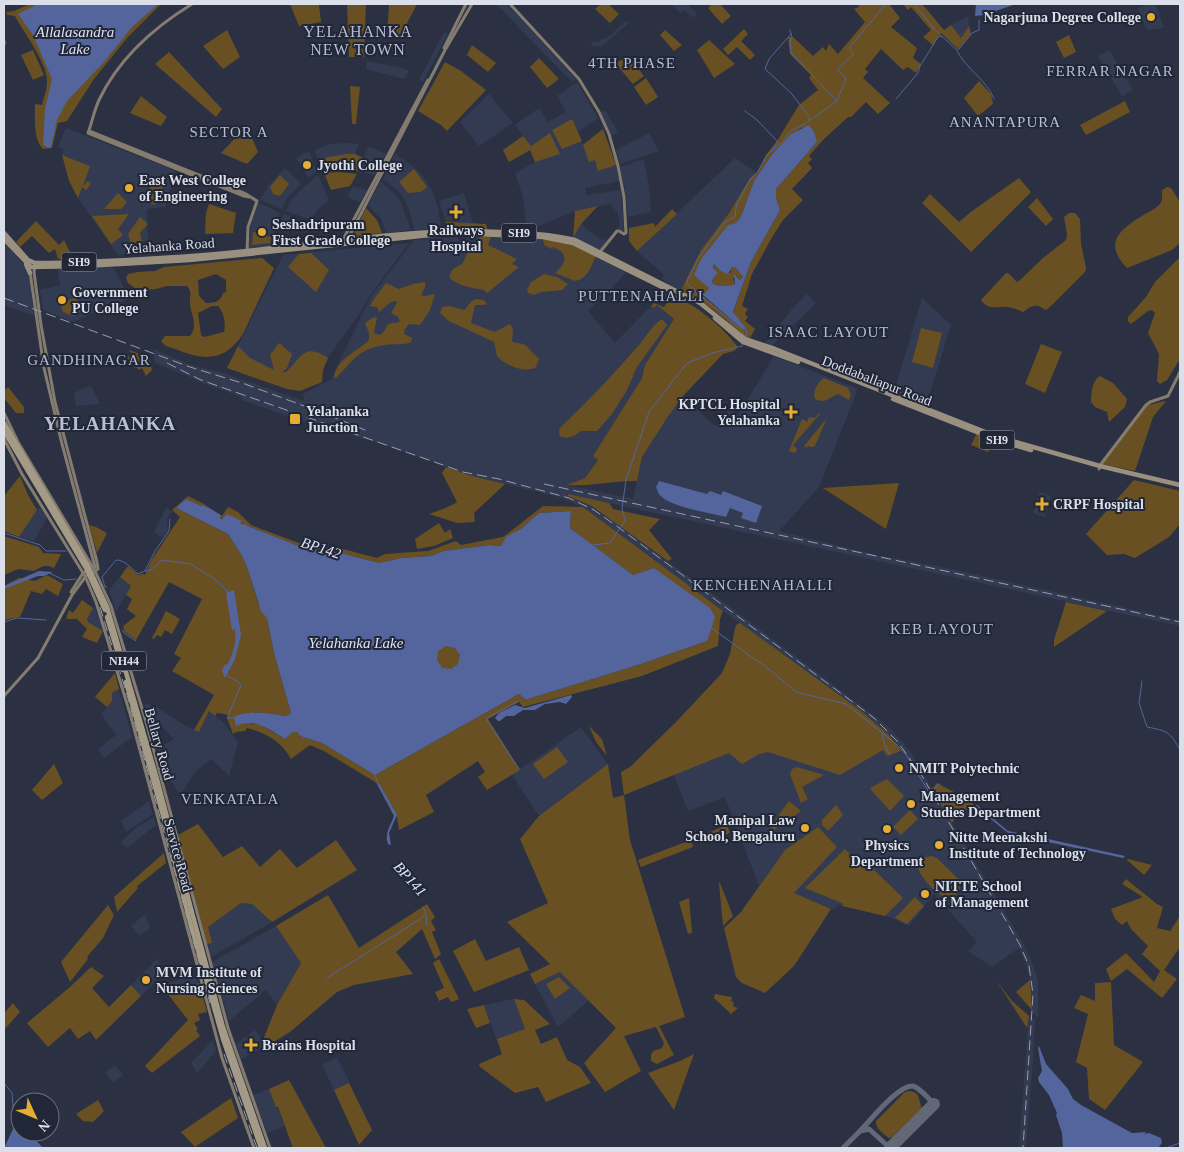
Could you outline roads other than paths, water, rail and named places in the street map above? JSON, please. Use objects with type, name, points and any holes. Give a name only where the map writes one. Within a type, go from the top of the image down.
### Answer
[{"type":"highway","name":"Bellary Road","points":[[4,423],[88,566],[107,607],[157,779],[192,921]]},
{"type":"highway","name":"Bellary Road","points":[[4,431],[86,568],[104,608],[223,1027],[263,1148]]},
{"type":"main road","points":[[192,4],[153,31],[135,48],[99,100],[88,132],[257,201],[248,227],[247,253]]},
{"type":"main road","points":[[452,34],[457,32],[469,4]]},
{"type":"main road","points":[[346,241],[469,4]]},
{"type":"main road","points":[[510,4],[579,79],[599,112],[609,134],[624,197],[626,233],[617,231],[600,252]]},
{"type":"main road","points":[[4,233],[33,267],[44,368],[62,444],[99,579],[117,624],[147,725],[228,1028],[270,1148]]},
{"type":"main road","name":"Doddaballapur Road","points":[[346,241],[443,234],[542,236],[575,240],[690,297],[740,336],[758,345],[998,437],[1100,467],[1180,487]]},
{"type":"main road","name":"Doddaballapur Road","points":[[542,236],[573,243],[689,300],[715,315]]},
{"type":"main road","points":[[4,239],[26,263],[33,267]]},
{"type":"main road","name":"Yelahanka Road","points":[[33,267],[247,253],[346,241]]},
{"type":"main road","points":[[1100,467],[1146,405],[1168,396],[1180,372]]},
{"type":"main road","points":[[4,413],[18,442],[96,569]]},
{"type":"main road","name":"Service Road","points":[[4,439],[26,480],[84,575],[105,627],[131,717],[186,930],[196,958],[222,1058],[254,1148]]},
{"type":"main road","points":[[4,695],[38,658],[76,586],[84,575],[96,569]]},
{"type":"main road","points":[[105,627],[110,622],[117,624]]},
{"type":"water","name":"Allalasandra Lake","points":[[38,4],[158,4],[131,28],[104,62],[67,101],[57,120],[51,147],[49,148],[43,145],[45,109],[52,79],[33,35],[18,14]]},
{"type":"water","points":[[976,4],[1016,4],[984,15],[975,16]]},
{"type":"water","points":[[809,125],[814,132],[817,142],[776,189],[776,198],[780,210],[751,262],[733,312],[746,328],[743,330],[703,295],[709,288],[694,275],[701,259],[728,225],[736,223],[741,216],[754,181],[770,157],[791,134]],"holes":[[[714,264],[720,271],[728,274],[732,267],[735,267],[743,277],[740,280],[734,274],[735,284],[733,285],[720,286],[713,284],[712,281],[717,273],[713,267]]]},
{"type":"water","points":[[659,481],[707,494],[710,491],[721,495],[723,491],[762,506],[756,523],[741,518],[743,513],[730,508],[726,517],[680,506],[664,499],[659,494],[656,487]]},
{"type":"water","name":"Yelahanka Lake","points":[[186,499],[205,506],[221,515],[220,518],[222,519],[227,514],[242,521],[240,523],[243,525],[245,524],[304,548],[341,553],[379,563],[401,558],[431,556],[444,551],[489,545],[501,546],[506,537],[522,528],[539,513],[571,511],[570,528],[633,575],[654,568],[710,608],[715,617],[707,641],[641,664],[528,699],[519,694],[375,775],[322,743],[300,736],[297,732],[293,732],[285,739],[255,724],[249,723],[236,726],[234,717],[247,713],[286,716],[291,713],[274,653],[267,618],[261,611],[241,554],[228,534],[176,508]],"holes":[[[446,646],[455,648],[460,655],[458,664],[451,669],[442,668],[437,660],[438,651]]]},
{"type":"water","points":[[39,571],[53,572],[4,589],[4,586]]},
{"type":"water","points":[[234,590],[241,635],[235,659],[225,678],[222,671],[231,657],[235,638],[235,629],[232,630],[226,593]]},
{"type":"water","points":[[571,695],[572,697],[566,704],[560,702],[545,704],[535,710],[523,710],[514,716],[506,716],[500,721],[495,718],[499,713],[515,705],[525,708]]},
{"type":"water","points":[[379,783],[397,815],[389,833],[391,845],[388,844],[387,836],[394,816],[377,784]]},
{"type":"water","points":[[977,805],[1008,831],[1046,839],[1045,842],[1008,833],[975,806]]},
{"type":"water","points":[[1048,839],[1125,856],[1123,858],[1048,842]]},
{"type":"water","points":[[1039,1046],[1046,1064],[1068,1089],[1073,1099],[1132,1133],[1146,1132],[1144,1134],[1149,1133],[1161,1138],[1162,1143],[1158,1148],[1063,1148],[1062,1133],[1057,1113],[1049,1095],[1038,1078],[1042,1071]]},
{"type":"water","points":[[10,1135],[10,1142],[37,1142],[43,1148],[4,1148]]},
{"type":"waterway","points":[[808,122],[837,101],[846,78],[837,70],[854,54],[849,48],[886,4]]},
{"type":"waterway","points":[[914,4],[936,31],[957,50],[972,33],[979,30],[979,20]]},
{"type":"waterway","points":[[790,30],[792,37],[790,42],[791,53],[837,101]]},
{"type":"waterway","points":[[791,34],[769,59],[765,69],[792,94],[810,118],[808,120]]},
{"type":"waterway","points":[[896,99],[918,73],[920,66],[938,37],[942,36]]},
{"type":"waterway","points":[[4,38],[6,43],[4,47]]},
{"type":"waterway","points":[[957,51],[966,64],[987,86],[994,99]]},
{"type":"waterway","points":[[745,111],[757,120],[778,142],[771,151]]},
{"type":"waterway","points":[[746,336],[688,285],[687,281],[699,257],[725,222],[735,217],[739,200],[767,155],[791,131],[806,123]]},
{"type":"waterway","points":[[745,329],[747,332],[746,338]]},
{"type":"waterway","points":[[593,545],[610,543],[625,520],[622,508],[626,480],[649,412],[687,363],[712,353],[742,346],[743,344]]},
{"type":"waterway","name":"BP142","points":[[107,587],[105,587],[102,577],[116,560],[125,563],[138,574],[145,571],[155,551],[169,531],[170,519]]},
{"type":"waterway","points":[[4,533],[40,545],[46,551],[66,551]]},
{"type":"waterway","points":[[145,571],[151,570],[162,560],[191,564],[217,581],[228,592]]},
{"type":"waterway","name":"BP142","points":[[49,573],[64,580],[76,579]]},
{"type":"waterway","points":[[4,622],[17,618],[46,620]]},
{"type":"waterway","points":[[710,627],[774,673],[796,692],[846,704],[896,744],[907,756],[930,794],[939,784]]},
{"type":"waterway","points":[[123,630],[124,633],[136,641]]},
{"type":"waterway","points":[[226,675],[241,685],[227,718],[234,718]]},
{"type":"waterway","points":[[1142,681],[1139,703],[1147,727],[1168,733],[1180,750]]},
{"type":"waterway","points":[[518,701],[487,718],[487,720],[519,769]]},
{"type":"waterway","points":[[882,733],[884,743],[890,755]]},
{"type":"waterway","name":"BP141","points":[[375,775],[378,784]]},
{"type":"waterway","name":"BP141","points":[[327,978],[422,918],[426,913],[423,907]]},
{"type":"waterway","name":"BP141","points":[[426,915],[427,926]]},
{"type":"waterway","points":[[4,1083],[11,1092]]},
{"type":"waterway","points":[[1166,1148],[1180,1143]]},
{"type":"railway","points":[[4,298],[190,367],[245,384],[370,432]]},
{"type":"railway","points":[[167,363],[201,380],[463,472],[499,479],[569,498],[594,510],[874,718],[897,741],[922,776],[1020,945],[1029,966],[1033,994],[1023,1148]]},
{"type":"railway","points":[[544,484],[1180,622]]},
{"type":"railway","points":[[100,607],[128,698],[210,1003]]},
{"type":"railway","points":[[224,1054],[257,1148]]},
{"type":"place","name":"Nagarjuna Degree College","points":[[1151,17]]},
{"type":"place","name":"Jyothi College","points":[[307,165]]},
{"type":"place","name":"East West College of Engineering","points":[[129,188]]},
{"type":"place","name":"Railways Hospital","points":[[456,212]]},
{"type":"place","name":"Seshadripuram First Grade College","points":[[262,232]]},
{"type":"place","name":"Government PU College","points":[[62,300]]},
{"type":"place","name":"KPTCL Hospital Yelahanka","points":[[791,412]]},
{"type":"place","name":"Yelahanka Junction","points":[[295,419]]},
{"type":"place","name":"CRPF Hospital","points":[[1042,504]]},
{"type":"place","name":"NMIT Polytechnic","points":[[899,768]]},
{"type":"place","name":"Management Studies Department","points":[[911,804]]},
{"type":"place","name":"Manipal Law School, Bengaluru","points":[[805,828]]},
{"type":"place","name":"Physics Department","points":[[887,829]]},
{"type":"place","name":"Nitte Meenakshi Institute of Technology","points":[[939,845]]},
{"type":"place","name":"NITTE School of Management","points":[[925,894]]},
{"type":"place","name":"MVM Institute of Nursing Sciences","points":[[146,980]]},
{"type":"place","name":"Brains Hospital","points":[[251,1045]]},
{"type":"district","name":"YELAHANKA NEW TOWN","points":[[358,40]]},
{"type":"district","name":"4TH PHASE","points":[[632,63]]},
{"type":"district","name":"FERRAR NAGAR","points":[[1110,71]]},
{"type":"district","name":"ANANTAPURA","points":[[1005,122]]},
{"type":"district","name":"SECTOR A","points":[[229,132]]},
{"type":"district","name":"PUTTENAHALLI","points":[[641,296]]},
{"type":"district","name":"ISAAC LAYOUT","points":[[829,332]]},
{"type":"district","name":"GANDHINAGAR","points":[[89,360]]},
{"type":"district","name":"YELAHANKA","points":[[110,423]]},
{"type":"district","name":"KENCHENAHALLI","points":[[763,585]]},
{"type":"district","name":"KEB LAYOUT","points":[[942,629]]},
{"type":"district","name":"VENKATALA","points":[[230,799]]}]
